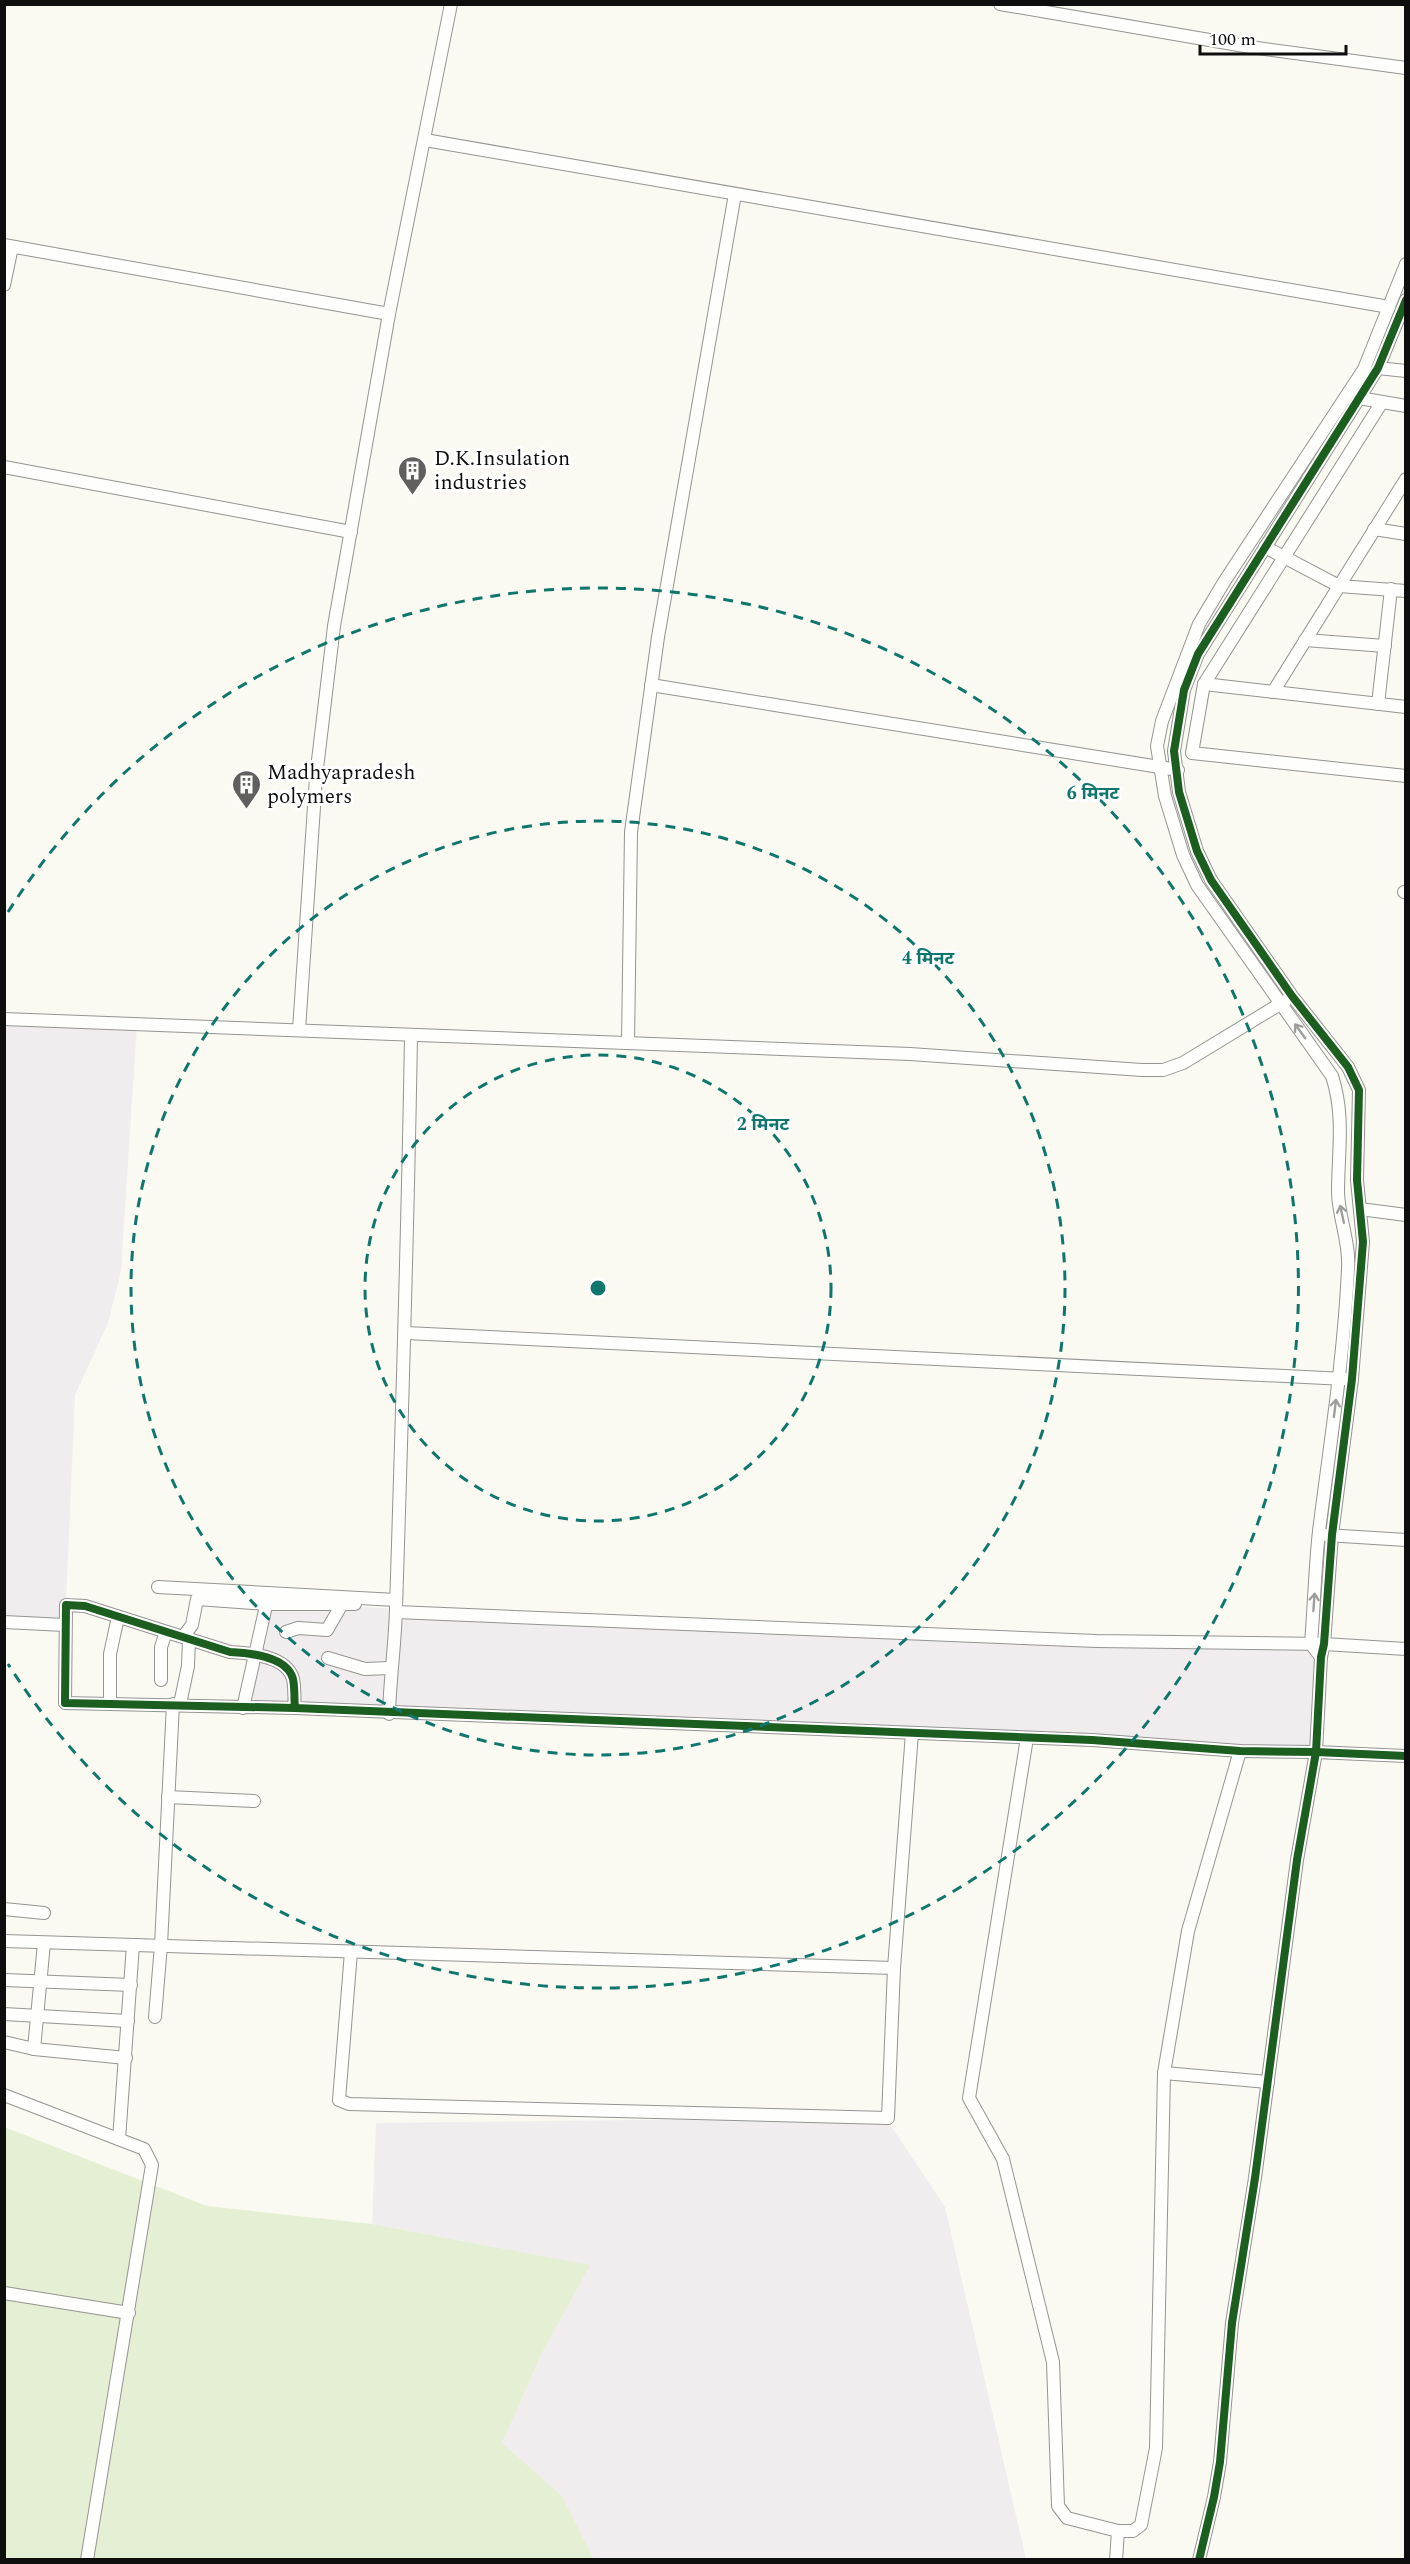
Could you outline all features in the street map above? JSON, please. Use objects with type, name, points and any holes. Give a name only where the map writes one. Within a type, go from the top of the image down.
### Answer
[{"type":"street","points":[[299,1030],[316,777],[330,649],[389,314],[451,4]]},
{"type":"street","points":[[1000,4],[1250,47],[1406,68]]},
{"type":"street","points":[[425,140],[1389,307]]},
{"type":"street","points":[[628,1043],[631,832],[651,686],[735,194]]},
{"type":"street","points":[[4,285],[8,246],[389,314]]},
{"type":"street","points":[[1199,2559],[1220,2462],[1232,2323],[1268,2082],[1297,1860],[1316,1752],[1321,1657],[1318,1644],[1325,1534],[1349,1248],[1338,1194],[1339,1098],[1332,1076],[1197,885],[1183,855],[1165,796],[1157,746],[1162,721],[1199,624],[1230,572],[1364,369],[1406,264]]},
{"type":"street","points":[[1325,1534],[1352,1379],[1363,1242],[1357,1180],[1359,1090],[1348,1068],[1292,996],[1211,880],[1197,851],[1182,802],[1174,751],[1184,690],[1198,654],[1378,368],[1406,300]]},
{"type":"street","points":[[1378,368],[1406,371]]},
{"type":"street","points":[[1359,398],[1406,406]]},
{"type":"street","points":[[1382,402],[1204,684],[1192,753],[1406,776]]},
{"type":"street","points":[[4,467],[351,532]]},
{"type":"street","points":[[1272,692],[1406,479]]},
{"type":"street","points":[[1374,529],[1406,534]]},
{"type":"street","points":[[1265,547],[1339,586],[1406,591]]},
{"type":"street","points":[[1378,704],[1391,589]]},
{"type":"street","points":[[1305,640],[1385,646]]},
{"type":"street","points":[[1204,684],[1406,707]]},
{"type":"street","points":[[651,686],[1178,770]]},
{"type":"street","points":[[4,1019],[910,1054],[1142,1071],[1163,1070],[1183,1063],[1292,996]]},
{"type":"street","points":[[389,1713],[390,1668],[396,1606],[397,1506],[406,1333],[411,1035]]},
{"type":"street","points":[[1360,1209],[1406,1215]]},
{"type":"street","points":[[406,1333],[1352,1379]]},
{"type":"street","points":[[1325,1534],[1406,1540]]},
{"type":"street","points":[[158,1587],[268,1598],[396,1606],[1097,1641],[1318,1644],[1406,1649]]},
{"type":"street","points":[[155,2017],[168,1797],[176,1704],[188,1666],[186,1638],[192,1625],[197,1599],[268,1598]]},
{"type":"street","points":[[243,1708],[268,1598]]},
{"type":"street","points":[[286,1632],[298,1628],[327,1630],[348,1602]]},
{"type":"street","points":[[295,1708],[293,1678],[286,1666],[254,1654],[230,1652],[86,1606],[66,1605],[65,1702],[295,1708],[1092,1740],[1240,1751],[1406,1756]]},
{"type":"street","points":[[110,1703],[110,1654],[118,1617]]},
{"type":"street","points":[[4,1622],[65,1625]]},
{"type":"street","points":[[161,1680],[161,1647],[166,1632]]},
{"type":"street","points":[[328,1658],[365,1670],[390,1668]]},
{"type":"street","points":[[351,1952],[339,2100],[349,2104],[888,2118],[894,1968],[912,1733]]},
{"type":"street","points":[[1027,1738],[969,2098],[1004,2159],[1053,2362],[1058,2506],[1067,2518],[1118,2531],[1133,2531],[1141,2525],[1156,2448],[1164,2073],[1188,1931],[1240,1751]]},
{"type":"street","points":[[168,1797],[254,1801]]},
{"type":"street","points":[[4,1910],[44,1913]]},
{"type":"street","points":[[4,1941],[894,1968]]},
{"type":"street","points":[[34,2049],[44,1943]]},
{"type":"street","points":[[118,2139],[133,1945]]},
{"type":"street","points":[[4,1980],[131,1985]]},
{"type":"street","points":[[4,2014],[128,2021]]},
{"type":"street","points":[[4,2042],[34,2049],[126,2058]]},
{"type":"street","points":[[1164,2073],[1268,2082]]},
{"type":"street","points":[[4,2095],[144,2149],[152,2165],[87,2559]]},
{"type":"street","points":[[4,2293],[129,2313]]},
{"type":"street","points":[[1116,2559],[1118,2531]]},
{"type":"shaded area","points":[[5,1019],[137,1024],[121,1270],[108,1323],[75,1395],[65,1625],[5,1622]]},
{"type":"shaded area","points":[[266,1603],[1322,1648],[1316,1752],[243,1706]]},
{"type":"shaded area","points":[[885,2117],[945,2207],[1026,2559],[594,2559],[562,2496],[501,2444],[541,2355],[589,2265],[372,2224],[376,2123]]},
{"type":"green space","points":[[4,2127],[207,2206],[372,2224],[590,2265],[541,2355],[502,2443],[562,2496],[594,2559],[5,2559]]},
{"type":"cycle path","points":[[1199,2560],[1220,2462],[1232,2323],[1255,2178],[1297,1860],[1316,1752],[1321,1657],[1324,1644],[1332,1535],[1352,1379],[1363,1242],[1357,1180],[1359,1090],[1348,1067],[1292,996],[1211,880],[1197,851],[1179,792],[1174,751],[1184,690],[1198,654],[1378,368],[1406,300]]},
{"type":"cycle path","points":[[295,1708],[293,1679],[289,1671],[276,1661],[247,1653],[230,1652],[85,1606],[66,1605],[65,1703],[295,1708],[1092,1740],[1240,1751],[1406,1756]]},
{"type":"place","name":"D.K.Insulation industries","points":[[413,496]]},
{"type":"place","name":"Madhyapradesh polymers","points":[[246,810]]}]
